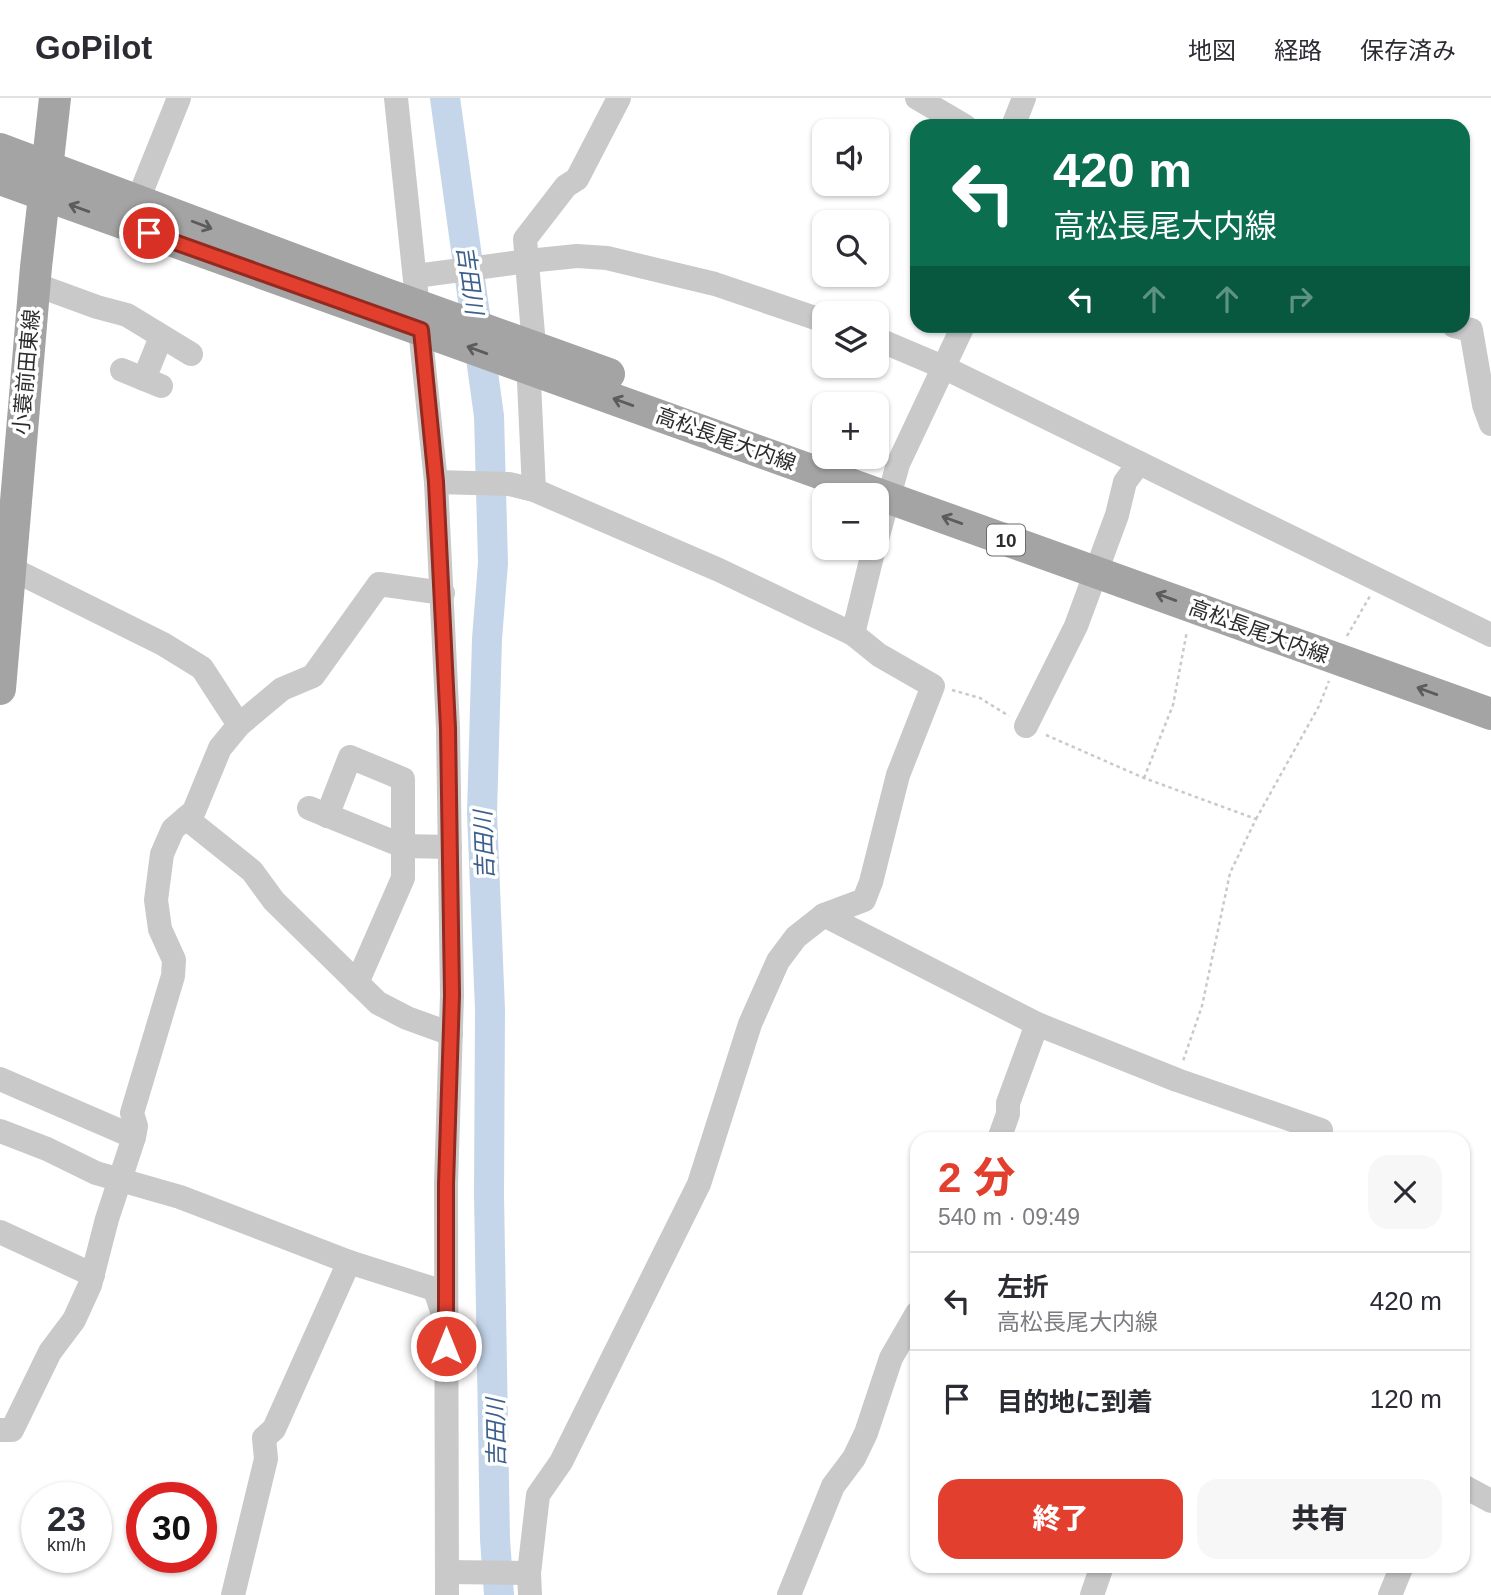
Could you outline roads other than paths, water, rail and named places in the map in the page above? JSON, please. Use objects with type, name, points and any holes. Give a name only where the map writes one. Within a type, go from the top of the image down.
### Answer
[{"type":"main road","name":"小蓑前田東線","points":[[0,689],[5,565],[55,98]]},
{"type":"main road","name":"高松長尾大内線","points":[[0,149],[45,181],[425,305]]},
{"type":"main road","name":"高松長尾大内線","points":[[0,179],[45,181],[138,200],[425,305],[526,356],[1099,562],[1491,713]]},
{"type":"main road","name":"高松長尾大内線","points":[[526,356],[812,448]]},
{"type":"main road","name":"高松長尾大内線","points":[[860,469],[891,487]]},
{"type":"main road","name":"高松長尾大内線","points":[[1099,562],[1491,691]]},
{"type":"street","points":[[138,200],[179,98]]},
{"type":"street","points":[[396,98],[425,305],[436,482],[443,593],[450,847],[451,1034],[446,1320],[447,1584],[530,1584],[538,1495],[561,1462],[699,1184],[750,1024],[778,961],[796,937],[824,915],[864,900],[898,775],[933,686],[879,655],[853,634],[709,565],[534,490],[509,484],[436,482]]},
{"type":"street","points":[[534,490],[526,356],[533,334],[519,262],[526,239],[566,186],[577,179],[620,98]]},
{"type":"street","points":[[917,98],[953,119]]},
{"type":"street","points":[[1016,119],[1024,98]]},
{"type":"street","points":[[425,305],[519,262],[577,256],[638,264],[715,284],[812,317]]},
{"type":"street","points":[[34,284],[127,315],[191,354]]},
{"type":"street","points":[[1470,330],[1484,405],[1491,424]]},
{"type":"street","points":[[889,494],[960,333]]},
{"type":"street","points":[[142,378],[161,337]]},
{"type":"street","points":[[889,344],[943,367],[1491,635]]},
{"type":"street","points":[[1026,726],[1076,626],[1117,514],[1125,482],[1139,463]]},
{"type":"street","points":[[853,634],[871,560]]},
{"type":"street","points":[[5,565],[163,644],[202,668],[239,725]]},
{"type":"street","points":[[0,1430],[12,1430],[50,1352],[74,1320],[93,1275],[134,1137],[136,1126],[132,1113],[173,968],[174,960],[160,929],[156,900],[162,854],[173,829],[194,811],[220,748],[239,725],[282,689],[313,676],[379,584],[443,593]]},
{"type":"street","points":[[357,983],[403,878],[403,846],[403,779],[350,757],[318,812],[403,846],[450,847]]},
{"type":"street","points":[[186,818],[252,870],[274,901],[378,1003],[407,1018],[451,1034]]},
{"type":"street","points":[[824,915],[1037,1024],[1177,1080],[1321,1130],[1320,1132]]},
{"type":"street","points":[[1002,1132],[1008,1114],[1008,1103],[1037,1024]]},
{"type":"street","points":[[0,1079],[134,1137]]},
{"type":"street","points":[[0,1131],[47,1149],[96,1173],[180,1197],[349,1262],[431,1288],[436,1293],[446,1320]]},
{"type":"street","points":[[0,1232],[93,1275]]},
{"type":"street","points":[[233,1595],[266,1459],[264,1438],[274,1429],[349,1262]]},
{"type":"street","points":[[789,1595],[833,1486],[854,1458],[866,1433],[891,1358],[910,1325]]},
{"type":"street","points":[[1470,1490],[1491,1500]]},
{"type":"street","points":[[1092,1595],[1100,1573]]},
{"type":"street","points":[[1390,1595],[1399,1573]]},
{"type":"waterway","name":"吉田川","points":[[445,98],[489,416],[493,563],[487,639],[482,813],[490,1010],[489,1195],[495,1539],[499,1595]]}]
